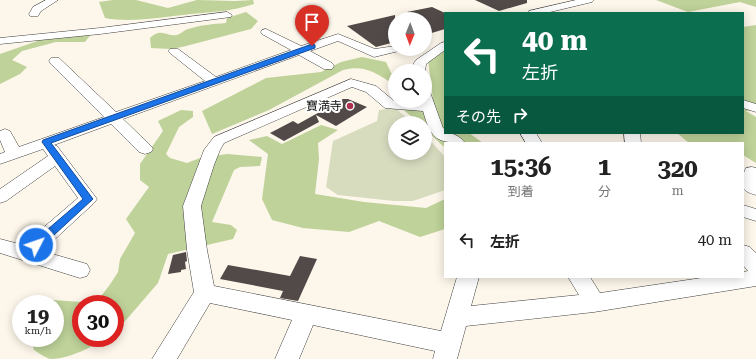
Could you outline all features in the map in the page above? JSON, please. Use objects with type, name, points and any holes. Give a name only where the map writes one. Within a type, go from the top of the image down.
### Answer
[{"type":"street","points":[[34,14],[37,9],[53,0]]},
{"type":"street","points":[[541,0],[552,10]]},
{"type":"street","points":[[539,12],[589,0]]},
{"type":"street","points":[[0,41],[100,31],[227,15]]},
{"type":"street","points":[[266,32],[328,66]]},
{"type":"street","points":[[6,134],[7,156],[338,37],[374,53],[388,50]]},
{"type":"street","points":[[0,48],[20,40]]},
{"type":"street","points":[[420,64],[435,48]]},
{"type":"street","points":[[174,51],[215,82]]},
{"type":"street","points":[[55,61],[112,119],[145,149]]},
{"type":"street","points":[[164,359],[205,293],[196,250],[192,206],[212,150],[219,140],[351,83],[371,89],[388,103]]},
{"type":"street","points":[[744,104],[756,108]]},
{"type":"street","points":[[429,108],[436,130],[455,142]]},
{"type":"street","points":[[26,254],[88,199],[46,142]]},
{"type":"street","points":[[0,197],[57,157]]},
{"type":"street","points":[[752,172],[751,187],[756,189]]},
{"type":"street","points":[[744,211],[756,215]]},
{"type":"street","points":[[0,246],[80,270]]},
{"type":"street","points":[[744,253],[756,266]]},
{"type":"street","points":[[205,293],[306,313],[447,351],[468,278]]},
{"type":"street","points":[[580,278],[594,303]]},
{"type":"street","points":[[457,317],[594,303],[756,278]]},
{"type":"street","points":[[287,359],[306,313]]},
{"type":"green space","points":[[113,0],[136,0],[168,8],[197,0],[253,0],[254,4],[223,11],[148,19],[126,20],[105,18],[99,2]]},
{"type":"green space","points":[[656,0],[756,0],[756,7],[740,2],[688,12]]},
{"type":"green space","points":[[246,12],[258,21],[251,29],[182,47],[170,49],[151,48],[150,38],[158,33],[177,35],[193,28],[226,23],[227,18]]},
{"type":"green space","points":[[756,25],[756,110],[746,111],[756,117],[756,163],[744,156],[744,142],[688,142],[678,134],[744,134],[744,27]]},
{"type":"green space","points":[[91,34],[85,42],[56,42],[22,51],[12,60],[27,67],[20,74],[0,84],[0,54],[49,37]]},
{"type":"green space","points":[[444,50],[444,134],[470,134],[482,142],[444,142],[444,147],[432,136],[432,116],[411,116],[401,108],[432,108],[432,64],[429,64],[428,60]]},
{"type":"green space","points":[[362,57],[386,62],[388,66],[388,81],[368,70],[356,68],[343,70],[269,110],[212,134],[202,111],[266,78],[321,72],[341,62]]},
{"type":"green space","points":[[395,108],[405,116],[388,116],[388,160],[432,160],[432,143],[444,156],[444,190],[413,201],[394,201],[338,195],[326,187],[333,141],[377,121],[379,110]]},
{"type":"green space","points":[[181,110],[193,111],[193,117],[179,127],[166,154],[170,158],[187,163],[200,158],[227,154],[262,157],[260,166],[240,167],[234,170],[212,222],[231,225],[237,230],[233,239],[168,254],[158,283],[124,322],[124,295],[102,295],[118,272],[120,259],[135,233],[126,219],[149,187],[140,180],[140,164],[163,131],[158,121]]},
{"type":"green space","points":[[321,125],[338,130],[318,143],[319,159],[315,194],[364,202],[426,208],[444,199],[444,229],[420,237],[379,221],[349,232],[303,228],[272,220],[262,199],[268,154],[249,140],[267,136],[282,144]]},
{"type":"green space","points":[[64,301],[72,301],[72,347],[90,347],[65,357],[51,359],[44,357],[34,350],[33,347],[64,347]]},
{"type":"building","points":[[475,0],[527,0],[527,3],[499,11]]},
{"type":"building","points":[[432,7],[444,13],[444,29],[432,33],[432,12],[407,12]]},
{"type":"building","points":[[388,17],[388,44],[376,47],[347,26]]},
{"type":"building","points":[[343,99],[348,99],[367,107],[336,126],[316,115],[319,122],[284,141],[270,133],[293,121],[298,124]]},
{"type":"building","points":[[186,252],[186,269],[181,270],[181,272],[168,274],[173,255]]},
{"type":"building","points":[[300,256],[317,259],[298,301],[280,298],[283,291],[220,279],[228,265],[290,276]]},
{"type":"place","name":"寶満寺","points":[[350,106]]},
{"type":"route","points":[[36,245],[88,199],[46,142],[312,46]]}]
